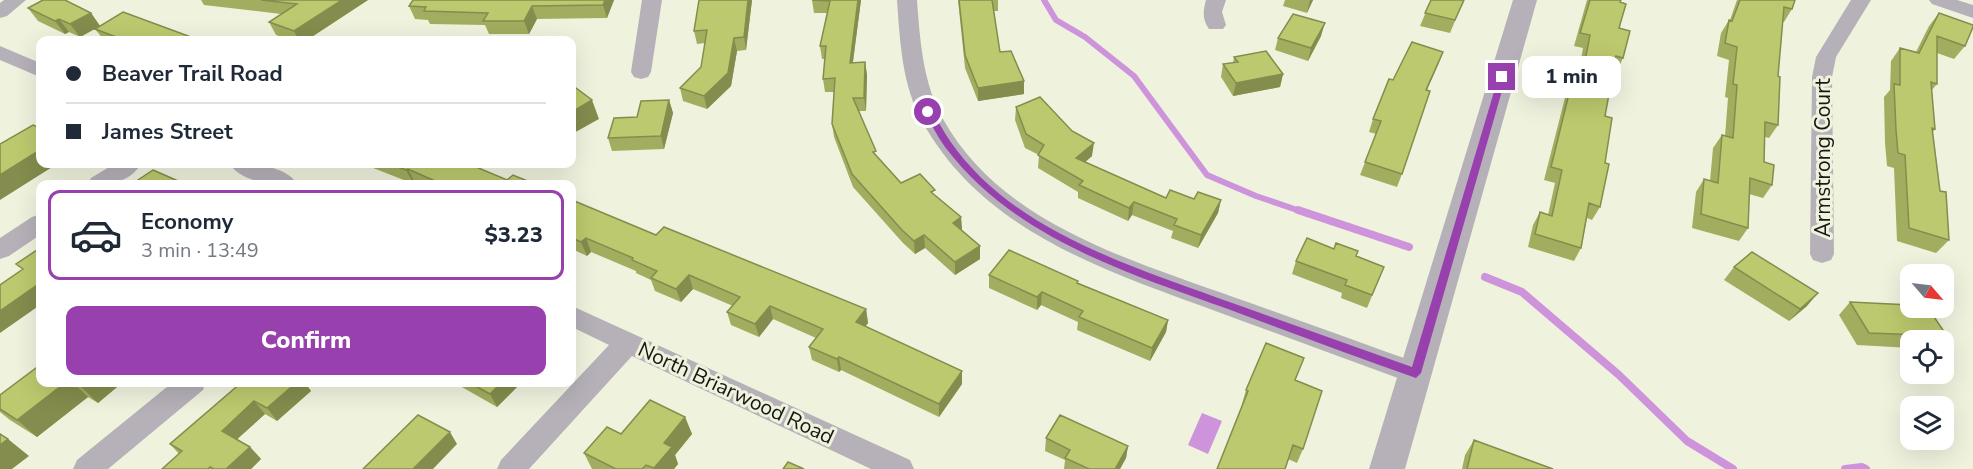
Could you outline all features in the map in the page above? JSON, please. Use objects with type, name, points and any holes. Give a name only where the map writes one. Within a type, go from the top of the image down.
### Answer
[{"type":"street","points":[[0,12],[16,0]]},
{"type":"street","points":[[641,72],[652,0]]},
{"type":"street","points":[[907,0],[912,65],[920,94],[930,116],[947,144],[972,174],[1004,202],[1049,232],[1115,264],[1416,373]]},
{"type":"street","points":[[1216,0],[1212,12],[1216,25]]},
{"type":"street","points":[[1387,469],[1525,0]]},
{"type":"street","name":"Armstrong Court","points":[[1822,254],[1822,77],[1826,57],[1861,0]]},
{"type":"street","points":[[1939,0],[1973,12]]},
{"type":"street","points":[[0,52],[36,69]]},
{"type":"street","points":[[105,180],[124,168]]},
{"type":"street","points":[[250,168],[277,180]]},
{"type":"street","points":[[0,250],[36,226]]},
{"type":"street","name":"North Briarwood Road","points":[[576,318],[900,469]]},
{"type":"street","points":[[511,469],[628,342]]},
{"type":"street","points":[[87,469],[187,387]]},
{"type":"shaded area","points":[[1202,413],[1222,421],[1208,454],[1188,445]]},
{"type":"building","points":[[43,0],[65,0],[91,13],[70,24],[59,19],[55,21],[28,8]]},
{"type":"building","points":[[261,0],[342,0],[294,31],[269,22],[297,4]]},
{"type":"building","points":[[413,0],[605,0],[603,5],[532,6],[524,21],[483,21],[488,13],[424,11],[426,7],[409,6]]},
{"type":"building","points":[[699,0],[748,0],[744,37],[734,38],[728,73],[704,96],[680,88],[701,67],[707,30],[694,31]]},
{"type":"building","points":[[812,0],[858,0],[850,63],[865,62],[864,98],[853,98],[876,151],[873,152],[901,183],[920,174],[935,190],[931,192],[961,217],[953,223],[980,246],[955,262],[924,235],[914,241],[852,174],[832,124],[835,78],[823,79],[826,46],[820,46],[830,1]]},
{"type":"building","points":[[959,0],[992,0],[1000,52],[1011,51],[1024,81],[978,88],[965,55]]},
{"type":"building","points":[[1431,0],[1464,0],[1455,20],[1425,13]]},
{"type":"building","points":[[1590,0],[1621,0],[1620,2],[1626,4],[1619,28],[1630,31],[1623,58],[1616,56],[1605,116],[1612,118],[1605,163],[1609,164],[1600,207],[1589,203],[1581,248],[1535,234],[1540,212],[1552,216],[1562,170],[1551,167],[1575,69],[1583,71],[1590,35],[1580,33]]},
{"type":"building","points":[[1740,0],[1795,0],[1792,9],[1784,7],[1778,76],[1780,77],[1778,125],[1765,122],[1764,162],[1774,165],[1772,185],[1750,178],[1748,228],[1701,214],[1704,179],[1718,183],[1722,135],[1733,138],[1737,85],[1733,84],[1737,47],[1725,43],[1729,20],[1732,21]]},
{"type":"building","points":[[123,12],[188,36],[113,36],[95,29]]},
{"type":"building","points":[[1939,13],[1973,25],[1965,46],[1937,36],[1937,84],[1931,82],[1935,129],[1932,128],[1940,191],[1946,192],[1949,240],[1909,228],[1905,155],[1898,153],[1896,130],[1894,84],[1900,85],[1900,48],[1919,53]]},
{"type":"building","points":[[1293,14],[1325,23],[1311,48],[1278,38]]},
{"type":"building","points":[[1412,42],[1443,52],[1426,90],[1430,91],[1402,174],[1365,162],[1381,121],[1373,119],[1389,79],[1393,80]]},
{"type":"building","points":[[1266,51],[1283,74],[1236,83],[1223,64],[1238,62],[1234,57]]},
{"type":"building","points":[[576,88],[592,100],[576,110]]},
{"type":"building","points":[[1040,97],[1072,131],[1094,143],[1076,158],[1166,198],[1170,190],[1194,199],[1198,192],[1221,200],[1201,235],[1174,225],[1177,219],[1134,202],[1129,208],[1079,185],[1083,181],[1038,155],[1044,145],[1026,134],[1016,107]]},
{"type":"building","points":[[669,100],[661,136],[608,138],[614,118],[637,117],[641,101]]},
{"type":"building","points":[[33,125],[36,126],[36,152],[0,175],[0,144]]},
{"type":"building","points":[[401,168],[478,168],[507,180],[433,180]]},
{"type":"building","points":[[153,170],[176,180],[138,180]]},
{"type":"building","points":[[513,175],[525,180],[507,180]]},
{"type":"building","points":[[576,202],[656,235],[664,227],[866,309],[856,322],[962,371],[939,404],[839,357],[837,359],[809,347],[823,329],[770,306],[755,324],[727,312],[740,297],[689,275],[676,289],[651,278],[657,271],[632,260],[633,258],[586,238],[581,242],[576,240]]},
{"type":"building","points":[[1307,238],[1334,249],[1336,243],[1358,251],[1356,256],[1384,267],[1372,295],[1345,285],[1347,280],[1296,261]]},
{"type":"building","points":[[1009,250],[1078,281],[1077,283],[1168,320],[1152,348],[1079,317],[1083,311],[1042,292],[1037,297],[989,275]]},
{"type":"building","points":[[36,251],[36,286],[0,311],[0,285],[23,269],[16,264]]},
{"type":"building","points":[[1752,252],[1818,293],[1800,309],[1734,267]]},
{"type":"building","points":[[1850,302],[1900,304],[1900,318],[1935,318],[1943,330],[1900,330],[1900,334],[1869,333]]},
{"type":"building","points":[[1266,343],[1304,358],[1295,380],[1322,391],[1303,449],[1293,445],[1285,469],[1217,469],[1248,391],[1246,390]]},
{"type":"building","points":[[36,368],[36,387],[60,387],[17,420],[0,409],[0,395]]},
{"type":"building","points":[[236,387],[291,387],[267,408],[254,401],[222,431],[250,447],[226,469],[210,467],[208,469],[162,469],[182,451],[170,444]]},
{"type":"building","points":[[477,387],[497,387],[490,394]]},
{"type":"building","points":[[650,400],[685,417],[664,443],[672,447],[654,468],[646,465],[642,469],[616,469],[584,453],[607,427],[621,434]]},
{"type":"building","points":[[418,415],[450,432],[413,469],[363,469]]},
{"type":"building","points":[[1060,415],[1128,446],[1115,469],[1089,469],[1065,458],[1070,450],[1046,438]]},
{"type":"building","points":[[0,434],[8,439],[0,445]]},
{"type":"building","points":[[1474,440],[1553,469],[1467,469]]},
{"type":"building","points":[[788,462],[804,469],[783,469]]},
{"type":"waterway","points":[[1044,0],[1056,20],[1085,37],[1134,76],[1207,175],[1256,196],[1303,212]]},
{"type":"waterway","points":[[1298,210],[1409,247]]},
{"type":"waterway","points":[[1485,277],[1522,292],[1619,375],[1687,441],[1733,469]]},
{"type":"waterway","points":[[1845,469],[1862,467],[1866,469]]},
{"type":"route","points":[[928,112],[947,144],[972,174],[1004,202],[1049,232],[1115,264],[1416,373],[1502,77]]}]
